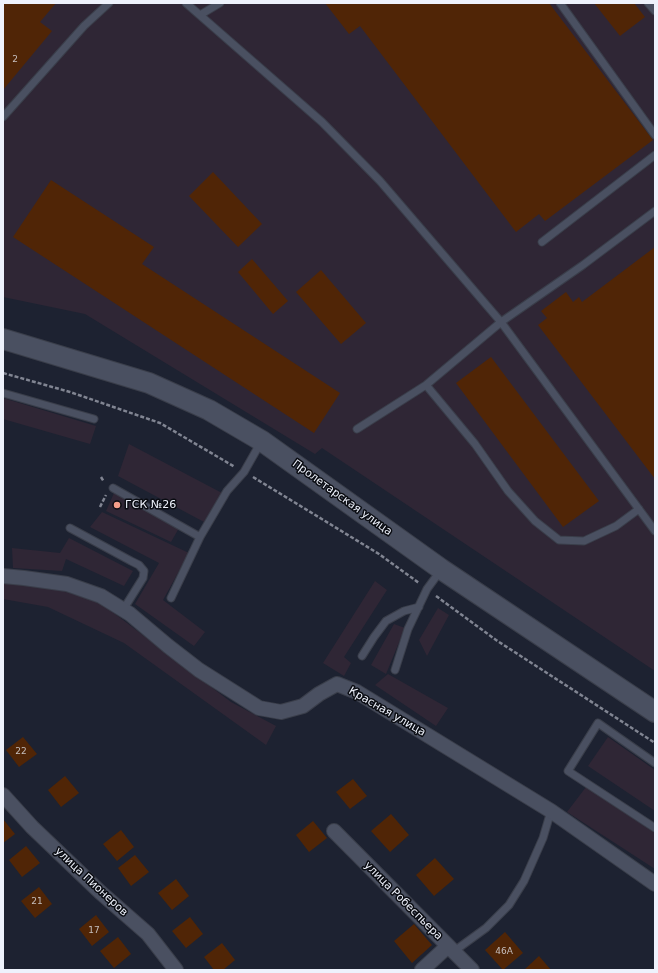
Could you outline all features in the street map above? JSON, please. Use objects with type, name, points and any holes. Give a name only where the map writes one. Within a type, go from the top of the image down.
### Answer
[{"type":"main road","name":"Пролетарская улица","points":[[3,338],[149,383],[209,410],[262,441],[441,570],[655,712]]},
{"type":"street","name":"Красная улица","points":[[3,576],[67,584],[101,596],[130,614],[199,670],[259,708],[281,712],[303,706],[318,694],[337,684],[357,692],[551,811],[655,884]]},
{"type":"street","name":"улица Пионеров","points":[[3,796],[32,827],[89,882],[148,934],[176,970]]},
{"type":"street","name":"улица Робеспьера","points":[[334,832],[472,970]]},
{"type":"street","points":[[422,970],[450,949]]},
{"type":"lane","points":[[3,117],[84,26],[109,3]]},
{"type":"lane","points":[[186,3],[322,122],[369,170],[502,322],[655,531]]},
{"type":"lane","points":[[200,15],[220,3]]},
{"type":"lane","points":[[560,3],[655,135]]},
{"type":"lane","points":[[648,3],[655,11]]},
{"type":"lane","points":[[542,242],[655,155]]},
{"type":"lane","points":[[357,430],[426,385],[502,322],[583,265],[655,211]]},
{"type":"lane","points":[[426,385],[476,444],[508,491],[535,521],[560,540],[584,541],[616,526],[639,509]]},
{"type":"lane","points":[[3,393],[94,419]]},
{"type":"lane","points":[[171,598],[200,537],[227,491],[244,472],[262,441]]},
{"type":"lane","points":[[113,488],[200,537]]},
{"type":"lane","points":[[70,528],[131,561],[144,571],[143,578],[123,610]]},
{"type":"lane","points":[[395,670],[408,629],[428,589],[441,570]]},
{"type":"lane","points":[[362,656],[386,621],[404,611],[419,607]]},
{"type":"lane","points":[[655,763],[598,723],[568,772],[655,828]]},
{"type":"lane","points":[[450,949],[486,928],[509,905],[524,881],[543,838],[551,811]]},
{"type":"path","points":[[3,373],[70,392],[160,423],[379,554],[496,640],[655,743]]},
{"type":"shaded area","points":[[3,3],[655,3],[655,671],[322,448],[315,454],[85,314],[3,297]]},
{"type":"shaded area","points":[[3,398],[96,426],[90,444],[3,419]]},
{"type":"shaded area","name":"ГСК №26","points":[[129,444],[222,493],[204,522],[118,476]]},
{"type":"shaded area","name":"ГСК №26","points":[[114,493],[179,528],[171,542],[106,511]]},
{"type":"shaded area","name":"ГСК №26","points":[[102,512],[189,553],[163,600],[205,632],[194,646],[135,604],[159,563],[90,527]]},
{"type":"shaded area","points":[[69,538],[133,571],[124,586],[66,559],[62,571],[13,568],[12,548],[60,553]]},
{"type":"shaded area","points":[[375,581],[387,590],[344,657],[351,663],[344,676],[323,663]]},
{"type":"shaded area","points":[[3,582],[52,587],[102,604],[231,702],[276,726],[266,745],[124,643],[48,607],[3,599]]},
{"type":"shaded area","points":[[438,608],[449,615],[427,656],[419,640]]},
{"type":"shaded area","points":[[394,624],[405,628],[386,674],[371,665]]},
{"type":"shaded area","points":[[388,674],[448,708],[436,726],[375,685]]},
{"type":"shaded area","points":[[608,737],[655,770],[655,811],[588,766]]},
{"type":"shaded area","points":[[586,787],[655,833],[655,869],[567,812]]},
{"type":"building","points":[[3,3],[56,3],[40,22],[52,31],[3,90]]},
{"type":"building","points":[[325,3],[549,3],[653,140],[545,221],[539,214],[516,232],[360,26],[349,34]]},
{"type":"building","points":[[594,3],[634,3],[645,17],[620,36]]},
{"type":"building","points":[[213,172],[262,224],[238,247],[189,196]]},
{"type":"building","points":[[51,180],[154,247],[142,264],[340,393],[314,433],[13,237]]},
{"type":"building","points":[[655,247],[655,479],[538,325],[547,318],[541,311],[566,292],[573,302],[579,297],[582,302]]},
{"type":"building","points":[[252,259],[288,301],[273,314],[238,272]]},
{"type":"building","points":[[321,270],[366,323],[341,344],[296,292]]},
{"type":"building","points":[[491,357],[599,501],[563,527],[456,383]]},
{"type":"building","points":[[23,737],[37,754],[19,767],[6,750]]},
{"type":"building","points":[[65,776],[79,793],[61,807],[48,790]]},
{"type":"building","points":[[353,779],[367,796],[350,809],[336,792]]},
{"type":"building","points":[[391,814],[409,835],[390,852],[371,831]]},
{"type":"building","points":[[3,819],[15,834],[3,843]]},
{"type":"building","points":[[313,821],[327,838],[309,852],[296,835]]},
{"type":"building","points":[[121,830],[134,847],[117,861],[103,844]]},
{"type":"building","points":[[26,846],[40,863],[22,877],[9,860]]},
{"type":"building","points":[[135,855],[149,872],[131,886],[118,868]]},
{"type":"building","points":[[435,858],[454,879],[434,896],[416,875]]},
{"type":"building","points":[[176,879],[189,896],[172,910],[158,893]]},
{"type":"building","points":[[39,887],[52,904],[35,918],[21,901]]},
{"type":"building","points":[[96,915],[109,932],[92,946],[79,929]]},
{"type":"building","points":[[190,917],[203,934],[186,948],[172,931]]},
{"type":"building","points":[[414,924],[432,945],[412,963],[394,941]]},
{"type":"building","points":[[505,932],[523,953],[503,970],[485,950]]},
{"type":"building","points":[[118,937],[131,954],[114,968],[100,951]]},
{"type":"building","points":[[222,943],[235,960],[223,970],[214,970],[204,957]]},
{"type":"building","points":[[539,956],[551,970],[524,970]]},
{"type":"place","name":"ГСК №26","points":[[117,505]]}]
